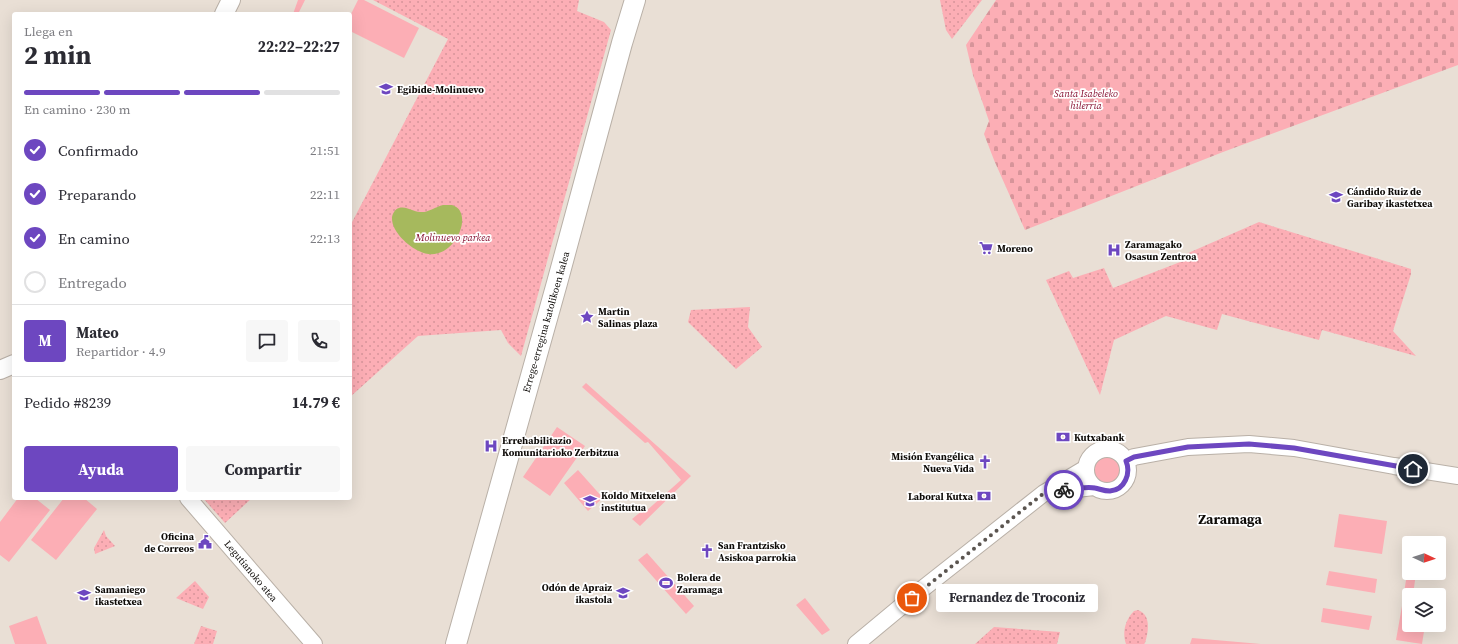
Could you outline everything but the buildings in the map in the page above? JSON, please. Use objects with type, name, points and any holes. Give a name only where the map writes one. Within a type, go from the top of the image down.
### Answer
[{"type":"main road","points":[[225,12],[231,0]]},
{"type":"main road","name":"Errege-erregina katolikoen kalea","points":[[456,644],[635,0]]},
{"type":"main road","points":[[0,370],[12,365]]},
{"type":"street","points":[[1126,461],[1134,457],[1188,447],[1249,444],[1294,448],[1458,476]]},
{"type":"street","points":[[1044,493],[1094,488],[1104,491],[1114,490],[1122,485],[1128,474],[1126,461],[1119,452],[1102,449],[1092,455],[1086,468],[1088,479],[1094,488]]},
{"type":"street","points":[[856,644],[926,586],[1044,493],[1086,468]]},
{"type":"street","name":"Legutianoko atea","points":[[190,500],[314,644]]},
{"type":"green space","points":[[298,0],[305,0],[299,12],[294,12]]},
{"type":"green space","points":[[358,0],[364,0],[419,28],[404,58],[352,32],[352,12]]},
{"type":"green space","name":"Molinuevo parkea","points":[[373,0],[579,0],[577,11],[604,22],[611,30],[521,356],[508,343],[501,330],[418,336],[352,395],[352,222],[448,39]]},
{"type":"green space","points":[[940,0],[982,0],[952,39],[946,30]]},
{"type":"green space","name":"Santa Isabeleko hilerria","points":[[996,0],[1458,0],[1458,65],[1223,152],[1025,230],[984,134],[989,121],[973,75],[966,45]]},
{"type":"green space","points":[[1259,222],[1411,269],[1411,274],[1393,331],[1416,356],[1322,330],[1319,340],[1222,314],[1217,330],[1166,316],[1114,340],[1100,395],[1046,280],[1069,271],[1073,278],[1104,268],[1113,288],[1188,259],[1186,254]]},
{"type":"green space","points":[[750,307],[748,327],[762,347],[736,369],[688,322],[691,310]]},
{"type":"green space","points":[[586,383],[691,476],[640,526],[632,519],[643,510],[645,512],[681,480],[648,442],[645,443],[582,387]]},
{"type":"green space","points":[[557,427],[585,446],[550,496],[523,477]]},
{"type":"green space","points":[[1107,457],[1116,461],[1120,470],[1116,479],[1107,483],[1098,479],[1094,470],[1098,461]]},
{"type":"green space","points":[[578,470],[603,498],[588,511],[564,483]]},
{"type":"green space","points":[[16,500],[38,500],[50,510],[9,562],[0,555],[0,522]]},
{"type":"green space","points":[[62,500],[86,500],[97,509],[56,560],[31,540]]},
{"type":"green space","points":[[205,500],[250,500],[225,523]]},
{"type":"green space","points":[[1339,514],[1387,521],[1382,554],[1334,547]]},
{"type":"green space","points":[[104,530],[106,536],[115,546],[95,554],[94,548]]},
{"type":"green space","name":"Bolera de Zaramaga","points":[[647,553],[694,606],[686,614],[638,560]]},
{"type":"green space","points":[[1329,571],[1377,579],[1375,593],[1326,585]]},
{"type":"green space","points":[[1406,580],[1415,580],[1414,588],[1405,588]]},
{"type":"green space","points":[[195,581],[209,597],[203,609],[176,598]]},
{"type":"green space","points":[[805,598],[830,630],[822,635],[796,605]]},
{"type":"green space","points":[[1402,606],[1402,632],[1424,632],[1422,644],[1396,640]]},
{"type":"green space","points":[[1323,608],[1372,616],[1369,630],[1321,622]]},
{"type":"green space","points":[[1138,610],[1142,612],[1147,620],[1148,629],[1145,643],[1126,644],[1124,631],[1126,622],[1134,611]]},
{"type":"green space","points":[[37,616],[47,644],[15,644],[9,626]]},
{"type":"green space","points":[[201,626],[217,631],[213,644],[194,644]]},
{"type":"green space","points":[[994,627],[1060,632],[1057,644],[975,644]]},
{"type":"green space","points":[[1192,638],[1261,644],[1190,644]]},
{"type":"shaded area","points":[[443,205],[452,205],[459,210],[462,218],[461,227],[457,237],[451,246],[442,252],[431,254],[419,251],[405,242],[394,228],[392,217],[394,211],[398,209],[405,208],[417,212],[423,212]]},
{"type":"way so far","points":[[912,598],[1044,493],[1064,490]]},
{"type":"place","name":"Egibide-Molinuevo","points":[[386,89]]},
{"type":"place","name":"Cándido Ruiz de Garibay ikastetxea","points":[[1336,197]]},
{"type":"place","name":"Moreno","points":[[986,248]]},
{"type":"place","name":"Zaramagako Osasun Zentroa","points":[[1114,250]]},
{"type":"place","name":"Martin Salinas plaza","points":[[587,317]]},
{"type":"place","name":"Kutxabank","points":[[1063,437]]},
{"type":"place","name":"Errehabilitazio Komunitarioko Zerbitzua","points":[[491,446]]},
{"type":"place","name":"Misión Evangélica Nueva Vida","points":[[985,462]]},
{"type":"place","name":"Laboral Kutxa","points":[[984,496]]},
{"type":"place","name":"Koldo Mitxelena institutua","points":[[590,501]]},
{"type":"place","name":"Oficina de Correos","points":[[205,542]]},
{"type":"place","name":"San Frantzisko Asiskoa parrokia","points":[[707,551]]},
{"type":"place","name":"Bolera de Zaramaga","points":[[666,583]]},
{"type":"place","name":"Odón de Apraiz ikastola","points":[[623,593]]},
{"type":"place","name":"Samaniego ikastetxea","points":[[84,595]]},
{"type":"place","name":"Fernandez de Troconiz","points":[[912,598]]},
{"type":"district","name":"Zaramaga","points":[[1230,519]]},
{"type":"route","points":[[1064,490],[1094,488],[1104,491],[1111,491],[1117,489],[1126,480],[1128,474],[1128,464],[1126,461],[1134,457],[1188,447],[1249,444],[1294,448],[1413,469]]}]
